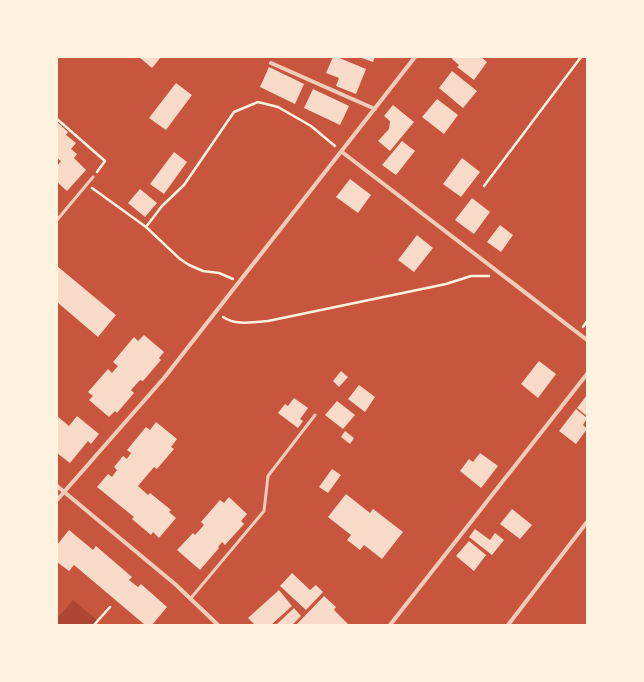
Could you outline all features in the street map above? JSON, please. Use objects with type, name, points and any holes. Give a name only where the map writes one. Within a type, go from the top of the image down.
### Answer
[{"type":"street","points":[[57,500],[164,378],[415,57]]},
{"type":"street","points":[[271,63],[375,109]]},
{"type":"street","points":[[342,152],[587,340]]},
{"type":"street","points":[[390,625],[587,374]]},
{"type":"street","points":[[57,486],[191,598],[218,625]]},
{"type":"street","points":[[508,625],[587,522]]},
{"type":"lane","points":[[57,220],[93,177]]},
{"type":"lane","points":[[191,598],[264,511],[268,476],[315,415]]},
{"type":"path","points":[[484,186],[581,57]]},
{"type":"path","points":[[146,227],[162,206],[184,185],[234,112],[258,102],[278,107],[311,126],[342,152]]},
{"type":"path","points":[[57,119],[105,161],[93,177]]},
{"type":"path","points":[[87,185],[146,227],[180,259],[189,265],[202,271],[219,273],[231,277],[239,283]]},
{"type":"path","points":[[216,312],[227,320],[240,323],[268,321],[446,284],[471,276],[504,276]]},
{"type":"path","points":[[94,625],[110,607]]},
{"type":"shaded area","points":[[73,600],[97,620],[93,625],[57,625],[57,618]]},
{"type":"building","points":[[139,57],[161,57],[152,68]]},
{"type":"building","points":[[333,57],[337,57],[366,69],[356,94],[336,86],[339,78],[326,73]]},
{"type":"building","points":[[359,57],[375,57],[373,62]]},
{"type":"building","points":[[453,57],[481,57],[487,62],[474,80],[457,67],[459,65],[452,59]]},
{"type":"building","points":[[269,67],[304,84],[295,104],[260,87]]},
{"type":"building","points":[[452,71],[477,91],[463,108],[439,88]]},
{"type":"building","points":[[176,83],[192,95],[166,130],[149,118]]},
{"type":"building","points":[[313,89],[349,106],[340,125],[304,108]]},
{"type":"building","points":[[437,99],[458,115],[444,134],[422,117]]},
{"type":"building","points":[[393,105],[414,122],[390,151],[378,141],[389,129],[390,121],[384,116]]},
{"type":"building","points":[[57,122],[68,132],[66,135],[76,143],[71,149],[77,154],[74,158],[86,170],[67,191],[57,182],[57,166],[61,161],[57,158]]},
{"type":"building","points":[[402,141],[415,151],[396,175],[382,165]]},
{"type":"building","points":[[174,152],[187,162],[164,194],[150,184]]},
{"type":"building","points":[[462,158],[480,172],[461,197],[443,184]]},
{"type":"building","points":[[350,179],[371,195],[358,213],[336,197]]},
{"type":"building","points":[[140,189],[157,203],[145,217],[128,203]]},
{"type":"building","points":[[472,198],[490,212],[474,234],[455,220]]},
{"type":"building","points":[[500,225],[513,235],[501,252],[487,242]]},
{"type":"building","points":[[417,235],[433,248],[414,272],[398,260]]},
{"type":"building","points":[[57,266],[116,315],[98,337],[57,302]]},
{"type":"building","points":[[144,335],[164,352],[159,358],[161,360],[143,381],[140,380],[131,390],[134,393],[117,413],[115,411],[109,417],[89,400],[93,396],[88,392],[108,369],[112,373],[118,366],[113,362],[134,337],[138,341]]},
{"type":"building","points":[[539,361],[556,374],[538,398],[521,384]]},
{"type":"building","points":[[341,371],[348,377],[339,387],[333,381]]},
{"type":"building","points":[[359,385],[375,397],[365,412],[348,399]]},
{"type":"building","points":[[587,395],[587,416],[577,408]]},
{"type":"building","points":[[294,398],[308,408],[300,419],[303,421],[298,428],[278,413],[285,404],[288,406]]},
{"type":"building","points":[[337,401],[355,415],[343,429],[325,415]]},
{"type":"building","points":[[576,409],[587,418],[583,425],[587,429],[576,444],[559,431]]},
{"type":"building","points":[[57,416],[69,426],[77,416],[99,434],[91,444],[88,441],[70,463],[57,453]]},
{"type":"building","points":[[156,422],[177,439],[171,447],[174,449],[157,469],[154,467],[138,486],[148,495],[150,493],[171,510],[169,512],[176,518],[159,538],[153,532],[151,535],[132,519],[134,517],[97,487],[108,474],[112,477],[117,470],[114,467],[123,456],[127,459],[131,453],[127,450],[146,427],[150,430]]},
{"type":"building","points":[[345,431],[354,438],[350,444],[341,437]]},
{"type":"building","points":[[480,453],[498,466],[481,488],[460,471],[469,459],[473,462]]},
{"type":"building","points":[[332,469],[341,475],[328,493],[319,487]]},
{"type":"building","points":[[346,494],[370,513],[373,509],[403,532],[382,559],[364,545],[360,550],[347,540],[351,535],[328,517]]},
{"type":"building","points":[[229,497],[247,514],[241,521],[244,524],[225,545],[222,542],[218,547],[219,548],[200,570],[177,550],[193,533],[195,535],[204,525],[201,522],[220,500],[224,503]]},
{"type":"building","points":[[512,509],[532,525],[520,539],[500,524]]},
{"type":"building","points":[[475,529],[490,540],[495,533],[504,540],[492,555],[469,537]]},
{"type":"building","points":[[69,530],[93,550],[96,546],[132,577],[129,580],[138,587],[141,584],[167,607],[152,625],[145,625],[74,565],[69,571],[57,562],[57,545]]},
{"type":"building","points":[[469,541],[486,555],[474,571],[456,556]]},
{"type":"building","points":[[292,573],[310,590],[316,585],[323,592],[306,610],[280,586]]},
{"type":"building","points":[[279,590],[292,606],[271,625],[255,625],[248,618]]},
{"type":"building","points":[[324,596],[336,607],[334,610],[349,625],[296,625]]},
{"type":"building","points":[[294,608],[301,616],[292,625],[276,625]]}]
